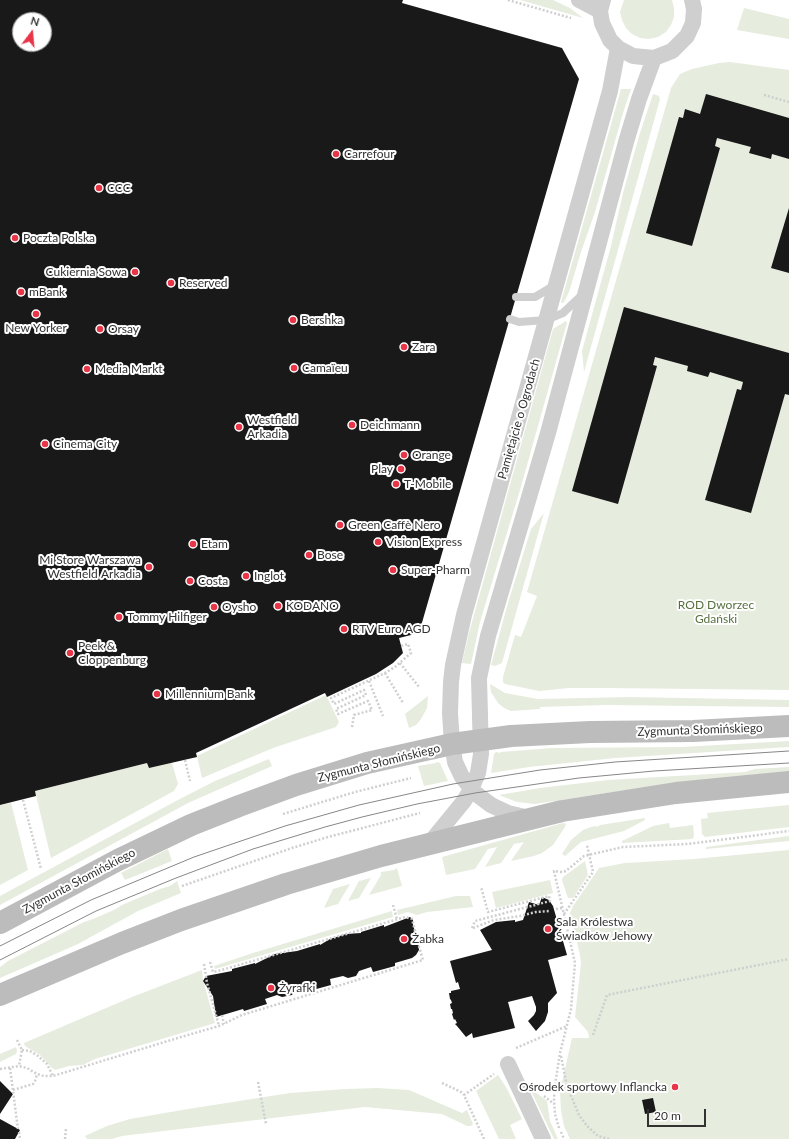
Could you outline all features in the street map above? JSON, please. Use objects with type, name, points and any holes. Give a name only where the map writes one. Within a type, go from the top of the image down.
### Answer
[{"type":"main road","name":"Zygmunta Słomińskiego","points":[[0,923],[118,860],[217,814],[296,785],[405,754],[452,744],[480,740],[555,733],[686,732],[789,726]]},
{"type":"main road","points":[[0,995],[122,943],[236,900],[381,856],[532,819],[562,810],[639,798],[728,787],[789,782]]},
{"type":"street","points":[[579,0],[602,5],[602,23],[610,40],[618,48],[633,56],[654,58],[672,51],[687,36],[693,23],[694,9],[692,0]]},
{"type":"street","name":"Pamiętajcie o Ogrodach","points":[[532,819],[500,810],[481,799],[462,777],[457,768],[452,744],[450,682],[457,644],[490,522],[610,91],[618,48]]},
{"type":"street","points":[[428,845],[464,801],[478,773],[480,764],[479,678],[483,653],[546,440],[637,106],[654,58]]},
{"type":"street","points":[[508,1064],[543,1139]]},
{"type":"lane","points":[[516,297],[535,297],[557,283]]},
{"type":"lane","points":[[510,319],[518,322],[546,320],[563,313],[586,290]]},
{"type":"path","points":[[508,0],[575,19]]},
{"type":"path","points":[[764,95],[789,102]]},
{"type":"path","points":[[352,726],[354,715],[372,710],[368,701],[338,714],[336,709],[366,696],[364,690],[334,704],[331,698],[364,681],[369,681],[385,673],[400,663],[411,654],[408,644],[401,646]]},
{"type":"path","points":[[400,663],[419,687]]},
{"type":"path","points":[[385,673],[403,704]]},
{"type":"path","points":[[369,681],[383,716]]},
{"type":"path","points":[[185,760],[190,781]]},
{"type":"path","points":[[280,815],[355,792],[411,778]]},
{"type":"path","points":[[23,800],[41,869]]},
{"type":"path","points":[[182,886],[292,848],[420,813]]},
{"type":"path","points":[[564,1139],[555,1114],[554,1098],[560,1053],[573,994],[575,963],[554,871],[566,871],[584,856],[623,847],[688,844],[789,831]]},
{"type":"path","points":[[564,914],[593,872],[587,845]]},
{"type":"path","points":[[481,887],[488,912],[550,896],[550,900],[475,920],[472,928],[494,920],[536,912],[550,911]]},
{"type":"path","points":[[393,905],[397,919]]},
{"type":"path","points":[[556,910],[562,908]]},
{"type":"path","points":[[0,1069],[19,1066],[27,1068],[37,1074],[53,1076],[219,1026],[242,1015],[423,960],[412,919],[406,917],[213,972],[210,962]]},
{"type":"path","points":[[418,943],[424,941]]},
{"type":"path","points":[[593,1035],[607,995],[789,959]]},
{"type":"path","points":[[204,964],[207,982],[219,1026]]},
{"type":"path","points":[[223,969],[224,973]]},
{"type":"path","points":[[222,1015],[224,1024]]},
{"type":"path","points":[[514,1049],[567,1026]]},
{"type":"path","points":[[18,1040],[22,1050],[19,1066]]},
{"type":"path","points":[[22,1050],[30,1051],[38,1056],[47,1064],[53,1076]]},
{"type":"path","points":[[560,1053],[567,1086],[579,1115],[598,1136],[609,1139]]},
{"type":"path","points":[[464,1095],[475,1089],[508,1064]]},
{"type":"path","points":[[10,1068],[20,1139]]},
{"type":"path","points":[[13,1090],[32,1084],[36,1081],[37,1074]]},
{"type":"path","points":[[258,1082],[266,1124]]},
{"type":"path","points":[[442,1083],[464,1095],[484,1139]]},
{"type":"path","points":[[65,1139],[66,1128]]},
{"type":"green space","points":[[520,0],[553,0],[570,8],[583,18]]},
{"type":"green space","points":[[624,0],[672,0],[674,17],[671,25],[666,32],[658,37],[649,39],[640,38],[632,34],[626,28],[620,12]]},
{"type":"green space","points":[[744,8],[789,19],[789,39],[737,30]]},
{"type":"green space","name":"ROD Dworzec Gdański","points":[[730,62],[789,70],[789,690],[569,688],[539,691],[505,684],[503,682],[503,677],[515,635],[521,637],[537,596],[527,592],[671,88],[680,74],[692,69]]},
{"type":"green space","points":[[621,89],[631,89],[595,212],[569,292],[562,303],[561,302]]},
{"type":"green space","points":[[653,94],[659,96],[660,99],[584,372],[582,351],[611,246],[623,193]]},
{"type":"green space","points":[[566,321],[567,323],[520,490],[480,622],[471,664],[462,663],[553,329]]},
{"type":"green space","points":[[544,513],[502,663],[495,666],[491,665],[531,529]]},
{"type":"green space","points":[[490,684],[505,693],[538,699],[629,697],[789,700],[789,707],[606,705],[540,707],[540,709],[511,711],[498,703],[491,692]]},
{"type":"green space","points":[[326,695],[339,722],[336,727],[273,748],[202,778],[197,756]]},
{"type":"green space","points":[[428,696],[427,708],[421,719],[416,725],[409,728],[405,714]]},
{"type":"green space","points":[[789,741],[789,747],[615,758],[529,767],[491,773],[494,754],[496,752],[500,753],[551,748],[682,747]]},
{"type":"green space","points":[[269,759],[272,766],[188,803],[0,905],[0,896],[215,781]]},
{"type":"green space","points":[[437,762],[440,763],[448,781],[424,786],[418,766]]},
{"type":"green space","points":[[147,763],[172,763],[178,784],[174,791],[51,858],[35,791]]},
{"type":"green space","points":[[789,767],[789,771],[647,787],[535,804],[517,802],[499,795],[540,788],[608,780],[745,772],[755,769]]},
{"type":"green space","points":[[11,803],[28,870],[0,885],[0,805]]},
{"type":"green space","points":[[789,805],[789,827],[705,837],[702,834],[701,819],[708,818],[707,813]]},
{"type":"green space","points":[[645,818],[645,820],[624,831],[581,842],[565,856],[562,854],[571,840],[583,830],[600,825]]},
{"type":"green space","points":[[563,823],[566,824],[565,827],[553,845],[542,853],[511,861],[524,842],[514,844],[501,863],[485,867],[497,847],[488,849],[475,869],[446,875],[442,857]]},
{"type":"green space","points":[[669,823],[670,828],[693,825],[693,839],[622,843],[622,841],[653,826]]},
{"type":"green space","points":[[789,836],[789,841],[706,849],[706,847]]},
{"type":"green space","points":[[168,849],[172,861],[125,880],[121,873]]},
{"type":"green space","points":[[789,850],[789,1139],[570,1139],[564,1126],[561,1111],[560,1091],[572,1038],[589,1038],[588,1032],[575,1017],[581,963],[570,913],[573,906],[599,868],[625,863],[694,859]]},
{"type":"green space","points":[[585,861],[588,875],[573,898],[568,898],[562,880],[563,877]]},
{"type":"green space","points":[[397,868],[402,886],[369,895],[381,875],[381,872],[394,870]]},
{"type":"green space","points":[[371,878],[359,898],[348,901],[359,881]]},
{"type":"green space","points":[[550,880],[553,893],[496,908],[492,892]]},
{"type":"green space","points":[[177,881],[181,893],[138,911],[78,944],[0,978],[0,967],[8,961],[84,922],[170,886]]},
{"type":"green space","points":[[350,884],[338,904],[324,908],[333,889]]},
{"type":"green space","points":[[456,896],[470,896],[473,907],[427,912],[417,915],[408,912],[398,915],[397,910]]},
{"type":"green space","points":[[392,911],[393,917],[215,969],[214,966],[253,953]]},
{"type":"green space","points":[[202,970],[203,980],[215,1023],[95,1059],[83,1065],[69,1066],[55,1070],[40,1055],[25,1046],[24,1043],[132,997]]},
{"type":"green space","points":[[16,1047],[16,1054],[0,1062],[0,1054]]},
{"type":"green space","points":[[498,1075],[506,1087],[522,1119],[510,1125],[516,1139],[499,1139],[476,1091]]},
{"type":"green space","points":[[377,1088],[409,1090],[462,1113],[467,1110],[473,1124],[471,1126],[467,1126],[442,1114],[365,1107],[122,1136],[112,1139],[87,1139],[85,1136],[107,1126],[130,1119],[188,1109],[290,1093]]},
{"type":"green space","points":[[534,1091],[547,1101],[550,1121],[558,1139],[554,1139],[532,1093]]},
{"type":"building","name":"Westfield Arkadia","points":[[0,0],[403,0],[402,3],[562,48],[579,79],[419,633],[399,638],[403,653],[393,663],[376,674],[327,697],[325,693],[196,753],[197,757],[149,768],[147,763],[35,791],[36,796],[0,805]]},
{"type":"building","points":[[706,94],[789,118],[789,159],[772,154],[771,159],[749,153],[751,147],[717,138],[715,146],[720,148],[692,246],[646,233],[679,117],[683,118],[685,109],[700,114]]},
{"type":"building","points":[[789,208],[789,273],[771,268]]},
{"type":"building","points":[[624,307],[789,353],[789,395],[785,394],[751,513],[705,500],[737,389],[741,390],[743,382],[710,372],[708,377],[687,371],[688,366],[655,357],[653,365],[657,366],[618,504],[572,491]]},
{"type":"building","points":[[542,897],[549,900],[553,906],[567,955],[548,960],[557,993],[548,1003],[548,1012],[545,1021],[536,1031],[528,1021],[536,1011],[532,996],[508,1002],[515,1028],[473,1038],[472,1033],[466,1037],[455,1024],[457,1023],[452,1014],[450,1004],[452,1003],[449,993],[460,989],[458,982],[456,983],[450,961],[492,950],[480,930],[496,922],[515,920],[515,922],[523,920],[529,902],[539,905]]},
{"type":"building","points":[[410,917],[413,920],[419,950],[412,958],[395,963],[395,966],[373,972],[371,967],[359,971],[356,976],[348,978],[343,976],[330,979],[331,985],[309,991],[307,986],[295,990],[292,995],[282,997],[277,995],[265,999],[267,1004],[216,1017],[213,996],[203,981],[206,976],[232,971],[232,969],[255,964],[275,954],[297,951],[320,945],[330,939],[346,934],[361,933],[384,925],[384,927]]},
{"type":"building","points":[[0,1081],[13,1094],[0,1114]]},
{"type":"building","points":[[653,1098],[656,1112],[645,1114],[642,1100]]},
{"type":"building","points":[[0,1119],[20,1130],[15,1139],[0,1139]]},
{"type":"tram line","points":[[0,946],[91,900],[194,857],[285,826],[359,805],[453,784],[540,770],[615,762],[789,751]]},
{"type":"tram line","points":[[0,960],[96,911],[176,878],[253,849],[362,817],[417,804],[475,793],[579,778],[654,771],[789,763]]},
{"type":"place","name":"Carrefour","points":[[336,154]]},
{"type":"place","name":"CCC","points":[[99,188]]},
{"type":"place","name":"Poczta Polska","points":[[15,238]]},
{"type":"place","name":"Cukiernia Sowa","points":[[135,272]]},
{"type":"place","name":"Reserved","points":[[171,283]]},
{"type":"place","name":"mBank","points":[[21,292]]},
{"type":"place","name":"New Yorker","points":[[36,314]]},
{"type":"place","name":"Bershka","points":[[293,320]]},
{"type":"place","name":"Orsay","points":[[100,329]]},
{"type":"place","name":"Zara","points":[[404,347]]},
{"type":"place","name":"Camaïeu","points":[[294,368]]},
{"type":"place","name":"Media Markt","points":[[87,369]]},
{"type":"place","name":"Deichmann","points":[[352,425]]},
{"type":"place","name":"Westfield Arkadia","points":[[239,427]]},
{"type":"place","name":"Cinema City","points":[[45,444]]},
{"type":"place","name":"Orange","points":[[404,455]]},
{"type":"place","name":"Play","points":[[401,469]]},
{"type":"place","name":"T-Mobile","points":[[396,484]]},
{"type":"place","name":"Green Caffè Nero","points":[[340,525]]},
{"type":"place","name":"Vision Express","points":[[378,542]]},
{"type":"place","name":"Etam","points":[[193,544]]},
{"type":"place","name":"Bose","points":[[309,555]]},
{"type":"place","name":"Mi Store Warszawa Westfield Arkadia","points":[[149,567]]},
{"type":"place","name":"Super-Pharm","points":[[393,570]]},
{"type":"place","name":"Inglot","points":[[246,576]]},
{"type":"place","name":"Costa","points":[[190,581]]},
{"type":"place","name":"KODANO","points":[[278,606]]},
{"type":"place","name":"Oysho","points":[[214,607]]},
{"type":"place","name":"Tommy Hilfiger","points":[[119,617]]},
{"type":"place","name":"RTV Euro AGD","points":[[344,629]]},
{"type":"place","name":"Peek & Cloppenburg","points":[[70,653]]},
{"type":"place","name":"Millennium Bank","points":[[157,694]]},
{"type":"place","name":"Sala Królestwa Świadków Jehowy","points":[[548,929]]},
{"type":"place","name":"Żabka","points":[[404,939]]},
{"type":"place","name":"Żyrafki","points":[[271,988]]},
{"type":"place","name":"Ośrodek sportowy Inflancka","points":[[675,1087]]}]
